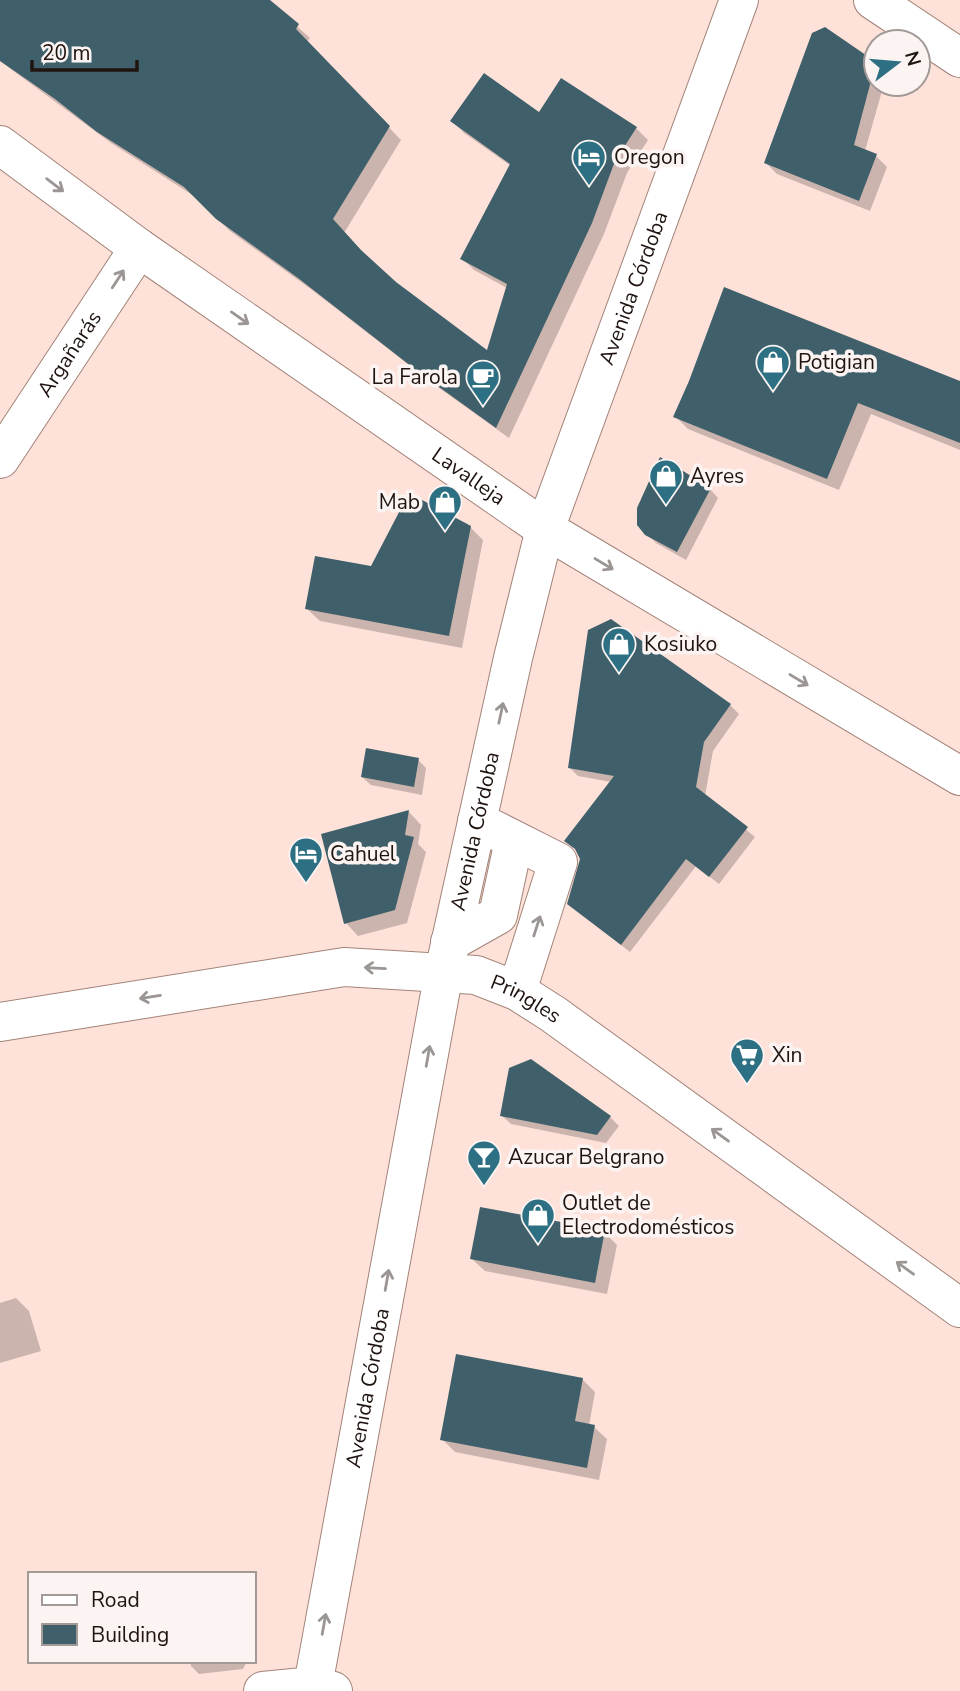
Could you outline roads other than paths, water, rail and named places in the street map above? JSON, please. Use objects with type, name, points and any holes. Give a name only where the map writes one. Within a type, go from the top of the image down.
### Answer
[{"type":"street","name":"Avenida Córdoba","points":[[319,1689],[447,957],[513,657],[545,529],[739,0]]},
{"type":"street","points":[[873,0],[960,58]]},
{"type":"street","name":"Lavalleja","points":[[0,145],[139,248],[545,529],[960,776]]},
{"type":"street","name":"Argañarás","points":[[0,459],[139,248]]},
{"type":"street","points":[[477,821],[558,862],[517,991]]},
{"type":"street","points":[[447,957],[498,915],[514,841]]},
{"type":"street","name":"Pringles","points":[[0,1022],[344,967],[447,957],[476,975],[517,991],[554,1014],[960,1308]]},
{"type":"street","points":[[263,1691],[319,1689]]},
{"type":"place","name":"Oregon","points":[[589,187]]},
{"type":"place","name":"Potigian","points":[[773,392]]},
{"type":"place","name":"La Farola","points":[[483,407]]},
{"type":"place","name":"Ayres","points":[[666,506]]},
{"type":"place","name":"Mab","points":[[445,532]]},
{"type":"place","name":"Kosiuko","points":[[619,674]]},
{"type":"place","name":"Cahuel","points":[[306,884]]},
{"type":"place","name":"Xin","points":[[747,1085]]},
{"type":"place","name":"Azucar Belgrano","points":[[484,1187]]},
{"type":"place","name":"Outlet de Electrodomésticos","points":[[538,1245]]}]
